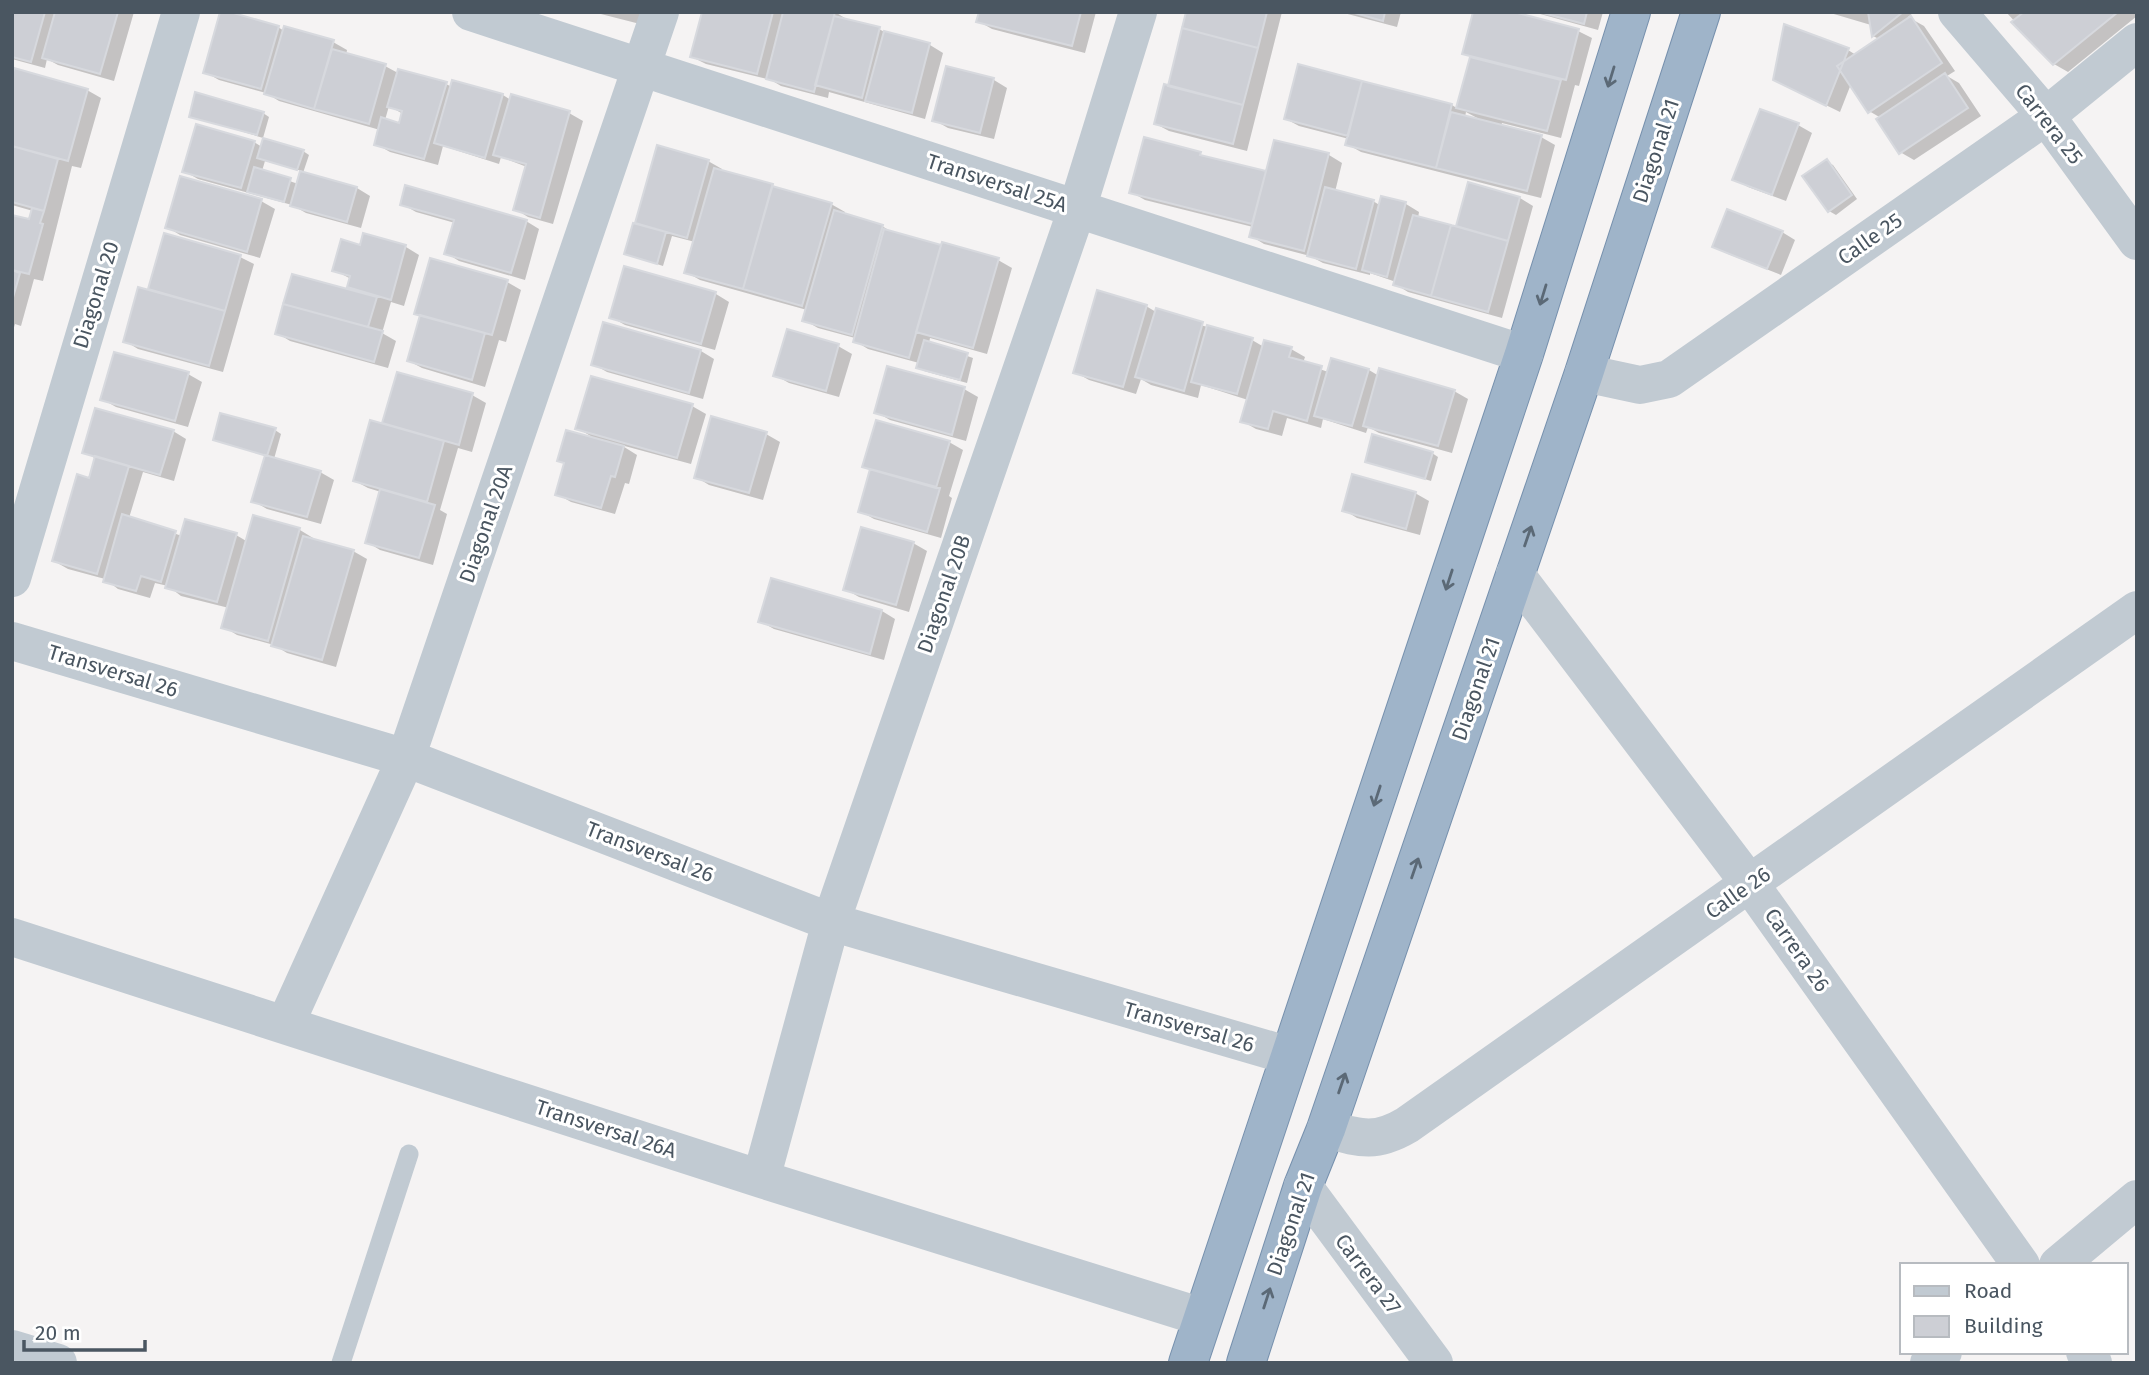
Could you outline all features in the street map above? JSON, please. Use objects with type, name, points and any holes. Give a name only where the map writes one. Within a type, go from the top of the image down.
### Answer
[{"type":"highway","points":[[1188,1363],[1524,354],[1631,12]]},
{"type":"highway","name":"Diagonal 21","points":[[1246,1363],[1303,1186],[1326,1129],[1584,373],[1701,12]]},
{"type":"street","name":"Diagonal 20","points":[[12,578],[181,12]]},
{"type":"street","name":"Transversal 25A","points":[[471,12],[1524,354]]},
{"type":"street","name":"Diagonal 20A","points":[[285,1025],[406,758],[660,12]]},
{"type":"street","name":"Diagonal 20B","points":[[761,1179],[831,922],[1077,209],[1138,12]]},
{"type":"street","name":"Carrera 25","points":[[1957,12],[2046,116],[2137,241]]},
{"type":"street","name":"Calle 25","points":[[1584,373],[1640,385],[1669,379],[2046,116],[2137,42]]},
{"type":"street","name":"Carrera 26","points":[[1516,574],[1750,884],[2020,1263]]},
{"type":"street","name":"Calle 26","points":[[1326,1129],[1362,1139],[1393,1133],[1407,1125],[2137,610]]},
{"type":"street","name":"Transversal 26","points":[[12,641],[406,758],[831,922],[1290,1056]]},
{"type":"street","name":"Transversal 26A","points":[[12,937],[761,1179],[1202,1317]]},
{"type":"street","name":"Carrera 27","points":[[1303,1186],[1434,1363]]},
{"type":"street","points":[[2060,1263],[2137,1199]]},
{"type":"street","points":[[17,1354],[58,1363]]},
{"type":"lane","points":[[341,1363],[409,1154]]},
{"type":"building","points":[[12,12],[45,12],[31,62],[12,57]]},
{"type":"building","points":[[55,12],[118,12],[100,74],[42,58]]},
{"type":"building","points":[[220,12],[230,12],[279,26],[261,89],[203,73]]},
{"type":"building","points":[[702,12],[773,12],[757,74],[690,57]]},
{"type":"building","points":[[783,12],[835,12],[814,92],[766,79]]},
{"type":"building","points":[[979,12],[1081,12],[1072,46],[976,22]]},
{"type":"building","points":[[1186,12],[1267,12],[1258,48],[1182,28]]},
{"type":"building","points":[[1351,12],[1385,12],[1383,21]]},
{"type":"building","points":[[1473,12],[1514,12],[1579,29],[1566,80],[1462,54]]},
{"type":"building","points":[[1539,12],[1587,12],[1584,24]]},
{"type":"building","points":[[1868,12],[1903,12],[1872,37]]},
{"type":"building","points":[[2024,12],[2118,12],[2053,65],[2011,22]]},
{"type":"building","points":[[834,16],[880,27],[862,98],[815,85]]},
{"type":"building","points":[[1911,16],[1942,63],[1868,113],[1837,66]]},
{"type":"building","points":[[1784,24],[1849,48],[1826,106],[1773,80]]},
{"type":"building","points":[[284,26],[334,40],[314,109],[264,94]]},
{"type":"building","points":[[1182,28],[1258,48],[1243,105],[1168,86]]},
{"type":"building","points":[[884,31],[930,43],[912,113],[865,101]]},
{"type":"building","points":[[332,49],[386,64],[369,124],[314,109]]},
{"type":"building","points":[[1470,57],[1561,80],[1547,131],[1456,108]]},
{"type":"building","points":[[1298,64],[1362,81],[1348,136],[1284,119]]},
{"type":"building","points":[[946,66],[994,78],[980,133],[932,121]]},
{"type":"building","points":[[14,68],[88,89],[68,161],[12,146]]},
{"type":"building","points":[[398,69],[447,82],[424,159],[374,145],[381,117],[399,123],[402,111],[387,107]]},
{"type":"building","points":[[1945,73],[1968,108],[1899,154],[1876,119]]},
{"type":"building","points":[[452,80],[503,94],[485,158],[434,143]]},
{"type":"building","points":[[1362,81],[1452,104],[1436,168],[1345,145]]},
{"type":"building","points":[[1164,84],[1243,105],[1233,144],[1154,124]]},
{"type":"building","points":[[195,92],[264,112],[257,135],[189,117]]},
{"type":"building","points":[[511,94],[570,111],[540,218],[513,210],[526,164],[493,155]]},
{"type":"building","points":[[1760,109],[1799,123],[1772,195],[1732,180]]},
{"type":"building","points":[[1451,112],[1542,135],[1527,191],[1436,168]]},
{"type":"building","points":[[196,124],[255,141],[241,188],[182,172]]},
{"type":"building","points":[[1144,137],[1201,152],[1200,155],[1266,171],[1252,224],[1129,193]]},
{"type":"building","points":[[263,138],[304,150],[297,170],[257,158]]},
{"type":"building","points":[[1274,140],[1329,153],[1304,251],[1249,237]]},
{"type":"building","points":[[657,145],[709,160],[687,238],[635,223]]},
{"type":"building","points":[[12,146],[58,159],[44,211],[12,202]]},
{"type":"building","points":[[1827,159],[1852,195],[1828,212],[1802,176]]},
{"type":"building","points":[[254,167],[291,178],[284,202],[247,192]]},
{"type":"building","points":[[714,168],[773,184],[743,289],[684,273]]},
{"type":"building","points":[[300,171],[357,187],[347,222],[290,206]]},
{"type":"building","points":[[180,176],[262,199],[247,252],[165,228]]},
{"type":"building","points":[[1468,182],[1520,197],[1508,241],[1456,226]]},
{"type":"building","points":[[405,185],[527,220],[511,273],[444,254],[454,220],[400,205]]},
{"type":"building","points":[[772,186],[832,203],[802,306],[743,289]]},
{"type":"building","points":[[1325,187],[1374,200],[1356,269],[1307,256]]},
{"type":"building","points":[[1381,196],[1406,202],[1387,277],[1362,270]]},
{"type":"building","points":[[32,208],[44,211],[29,274],[12,270],[12,215],[29,219]]},
{"type":"building","points":[[1727,209],[1783,231],[1767,269],[1712,247]]},
{"type":"building","points":[[834,210],[883,225],[852,335],[802,321]]},
{"type":"building","points":[[1413,215],[1451,225],[1431,296],[1393,285]]},
{"type":"building","points":[[633,223],[666,232],[657,264],[624,254]]},
{"type":"building","points":[[1451,225],[1508,241],[1488,312],[1431,296]]},
{"type":"building","points":[[884,229],[941,245],[909,358],[853,342]]},
{"type":"building","points":[[164,233],[241,255],[225,311],[148,289]]},
{"type":"building","points":[[363,233],[406,245],[391,300],[347,287],[350,276],[332,271],[341,239],[360,245]]},
{"type":"building","points":[[942,242],[999,258],[973,348],[916,332]]},
{"type":"building","points":[[430,258],[508,280],[492,335],[414,314]]},
{"type":"building","points":[[624,266],[716,292],[701,344],[609,318]]},
{"type":"building","points":[[12,270],[20,273],[12,301]]},
{"type":"building","points":[[292,274],[377,297],[368,327],[283,304]]},
{"type":"building","points":[[138,287],[225,311],[209,366],[123,342]]},
{"type":"building","points":[[1097,290],[1147,305],[1123,387],[1073,373]]},
{"type":"building","points":[[283,304],[383,331],[374,362],[275,334]]},
{"type":"building","points":[[1156,308],[1203,322],[1184,391],[1135,377]]},
{"type":"building","points":[[420,315],[485,333],[472,380],[407,361]]},
{"type":"building","points":[[603,322],[701,350],[689,393],[591,365]]},
{"type":"building","points":[[1207,325],[1253,338],[1237,394],[1191,382]]},
{"type":"building","points":[[787,329],[839,344],[826,391],[773,376]]},
{"type":"building","points":[[924,340],[968,353],[960,380],[916,368]]},
{"type":"building","points":[[1264,340],[1292,347],[1289,357],[1322,366],[1307,421],[1273,411],[1268,429],[1240,422]]},
{"type":"building","points":[[114,352],[189,372],[175,421],[100,400]]},
{"type":"building","points":[[1331,358],[1369,369],[1352,426],[1314,416]]},
{"type":"building","points":[[887,366],[965,387],[952,435],[874,413]]},
{"type":"building","points":[[1379,368],[1455,390],[1438,446],[1363,426]]},
{"type":"building","points":[[397,372],[473,393],[459,445],[382,423]]},
{"type":"building","points":[[591,376],[693,404],[677,458],[575,429]]},
{"type":"building","points":[[95,408],[174,430],[160,475],[82,453]]},
{"type":"building","points":[[220,413],[276,428],[267,456],[213,440]]},
{"type":"building","points":[[711,416],[767,432],[749,493],[694,478]]},
{"type":"building","points":[[370,420],[444,441],[427,502],[353,481]]},
{"type":"building","points":[[876,420],[950,441],[936,488],[862,467]]},
{"type":"building","points":[[566,430],[624,446],[615,477],[611,476],[601,508],[555,495],[564,463],[557,461]]},
{"type":"building","points":[[1372,434],[1433,452],[1425,479],[1365,462]]},
{"type":"building","points":[[265,455],[321,471],[307,517],[251,502]]},
{"type":"building","points":[[95,456],[129,466],[97,574],[52,561],[77,474],[89,478]]},
{"type":"building","points":[[870,469],[940,488],[927,532],[858,512]]},
{"type":"building","points":[[1352,474],[1416,492],[1406,529],[1342,511]]},
{"type":"building","points":[[380,489],[435,505],[419,558],[365,543]]},
{"type":"building","points":[[122,514],[176,531],[161,582],[141,576],[136,591],[103,582]]},
{"type":"building","points":[[253,515],[300,528],[268,641],[221,628]]},
{"type":"building","points":[[185,519],[237,533],[217,602],[165,588]]},
{"type":"building","points":[[861,527],[914,542],[896,605],[843,590]]},
{"type":"building","points":[[303,536],[354,550],[322,660],[271,646]]},
{"type":"building","points":[[771,578],[882,610],[870,654],[758,622]]}]
